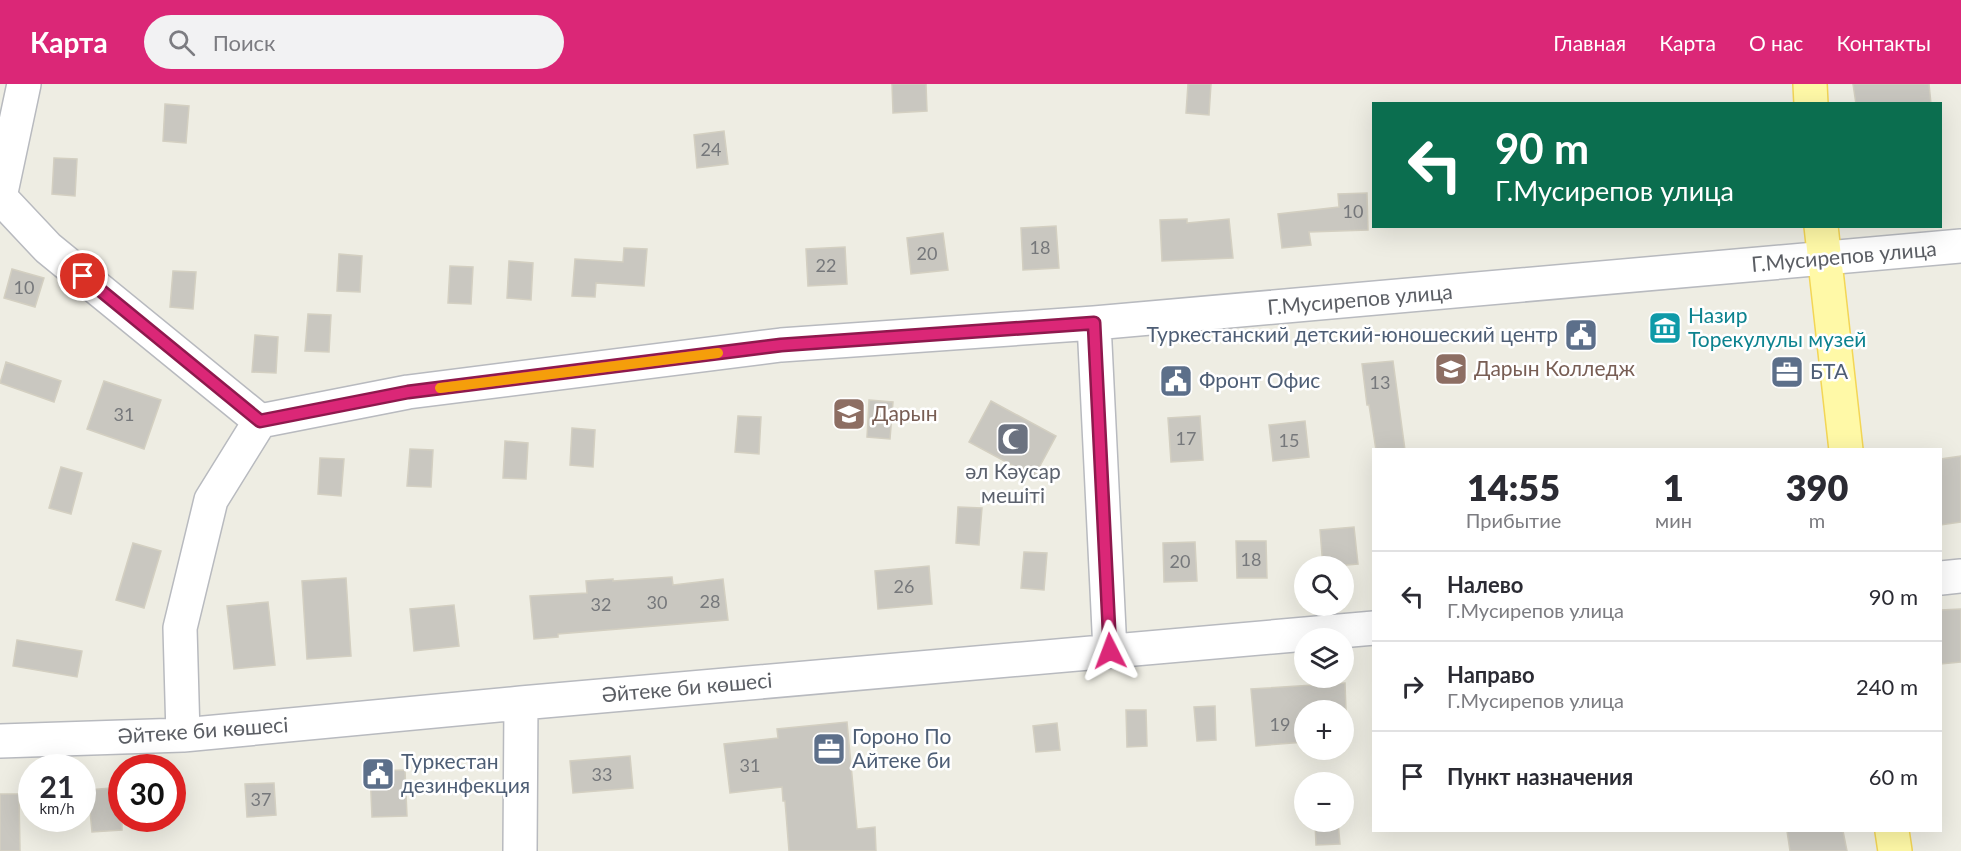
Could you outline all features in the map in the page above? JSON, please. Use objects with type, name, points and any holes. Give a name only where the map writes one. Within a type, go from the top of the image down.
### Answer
[{"type":"main road","points":[[1810,84],[1811,102]]},
{"type":"main road","points":[[1821,228],[1846,448]]},
{"type":"main road","points":[[1892,832],[1895,851]]},
{"type":"street","points":[[15,93],[0,197],[48,248],[260,421],[211,500],[180,628],[183,735]]},
{"type":"street","name":"Г.Мусирепов улица","points":[[260,421],[408,392],[781,345],[1094,323],[1961,246]]},
{"type":"street","points":[[1094,323],[1110,651]]},
{"type":"street","points":[[1942,578],[1961,576]]},
{"type":"street","name":"Әйтеке би көшесі","points":[[0,741],[183,735],[1372,628]]},
{"type":"street","points":[[520,851],[521,703]]},
{"type":"building","points":[[892,84],[926,84],[927,111],[893,113]]},
{"type":"building","points":[[1188,84],[1211,84],[1209,115],[1186,113]]},
{"type":"building","points":[[1853,84],[1929,84],[1931,102],[1856,102]]},
{"type":"building","points":[[165,104],[189,106],[186,143],[163,141]]},
{"type":"building","points":[[724,131],[728,164],[697,168],[694,135]]},
{"type":"building","points":[[54,158],[77,159],[75,196],[52,194]]},
{"type":"building","points":[[1367,193],[1368,230],[1309,232],[1311,245],[1282,248],[1278,214],[1339,207],[1338,194]]},
{"type":"building","points":[[1187,219],[1187,223],[1229,219],[1233,258],[1162,261],[1160,220]]},
{"type":"building","points":[[1056,226],[1059,268],[1023,270],[1021,228]]},
{"type":"building","points":[[943,233],[948,270],[911,274],[907,238]]},
{"type":"building","points":[[845,247],[847,284],[808,286],[806,249]]},
{"type":"building","points":[[624,248],[647,249],[644,286],[596,283],[595,297],[572,296],[575,259],[623,262]]},
{"type":"building","points":[[339,254],[362,256],[360,292],[337,291]]},
{"type":"building","points":[[509,261],[533,263],[531,300],[507,298]]},
{"type":"building","points":[[450,266],[473,267],[471,304],[448,303]]},
{"type":"building","points":[[12,269],[44,278],[35,307],[4,298]]},
{"type":"building","points":[[173,271],[196,272],[193,309],[170,307]]},
{"type":"building","points":[[308,314],[331,315],[329,352],[305,351]]},
{"type":"building","points":[[255,335],[278,337],[276,373],[252,372]]},
{"type":"building","points":[[1393,361],[1405,448],[1376,448],[1362,364]]},
{"type":"building","points":[[6,362],[61,381],[54,402],[0,383]]},
{"type":"building","points":[[104,381],[161,400],[144,449],[87,429]]},
{"type":"building","points":[[869,400],[893,402],[890,439],[867,437]]},
{"type":"building","name":"әл Кәусар мешіті","points":[[991,401],[1056,436],[1034,477],[969,442]]},
{"type":"building","points":[[738,416],[761,417],[759,454],[735,452]]},
{"type":"building","points":[[1200,416],[1203,460],[1171,462],[1168,418]]},
{"type":"building","points":[[1305,421],[1309,457],[1273,461],[1269,425]]},
{"type":"building","points":[[572,428],[595,430],[593,467],[570,465]]},
{"type":"building","points":[[505,441],[528,443],[526,479],[503,478]]},
{"type":"building","points":[[410,449],[433,450],[431,487],[407,486]]},
{"type":"building","points":[[1961,456],[1961,522],[1942,525],[1942,459]]},
{"type":"building","points":[[320,458],[344,459],[341,496],[318,494]]},
{"type":"building","points":[[61,467],[82,473],[71,514],[49,508]]},
{"type":"building","points":[[958,507],[982,508],[979,545],[956,543]]},
{"type":"building","points":[[1354,527],[1358,564],[1354,564],[1354,556],[1322,556],[1320,530]]},
{"type":"building","points":[[1236,541],[1266,541],[1267,578],[1237,578]]},
{"type":"building","points":[[1195,542],[1197,581],[1164,582],[1163,543]]},
{"type":"building","points":[[133,543],[161,551],[144,608],[116,600]]},
{"type":"building","points":[[1024,552],[1047,553],[1044,590],[1021,588]]},
{"type":"building","points":[[929,566],[932,604],[878,609],[875,571]]},
{"type":"building","points":[[672,577],[673,585],[723,579],[728,620],[558,634],[558,637],[534,639],[530,596],[587,593],[586,581]]},
{"type":"building","points":[[346,578],[351,656],[307,659],[302,581]]},
{"type":"building","points":[[268,602],[275,665],[234,669],[227,606]]},
{"type":"building","points":[[454,605],[459,646],[414,651],[410,609]]},
{"type":"building","points":[[1961,609],[1961,662],[1942,664],[1942,610]]},
{"type":"building","points":[[17,640],[82,651],[77,677],[13,666]]},
{"type":"building","points":[[1294,686],[1345,688],[1346,700],[1294,700],[1294,743],[1256,746],[1251,689]]},
{"type":"building","points":[[1215,706],[1216,740],[1197,741],[1194,707]]},
{"type":"building","points":[[1126,710],[1146,710],[1147,746],[1127,747]]},
{"type":"building","points":[[847,722],[857,829],[875,827],[876,851],[789,851],[782,787],[730,793],[724,744],[778,738],[777,729]]},
{"type":"building","points":[[1057,723],[1060,750],[1036,752],[1033,726]]},
{"type":"building","points":[[630,756],[633,788],[573,793],[570,761]]},
{"type":"building","points":[[405,770],[407,816],[372,817],[370,771]]},
{"type":"building","points":[[274,783],[276,815],[247,817],[245,784]]},
{"type":"building","points":[[108,788],[108,831],[96,832],[96,789]]},
{"type":"building","points":[[0,794],[18,794],[20,851],[0,851]]},
{"type":"building","points":[[1315,832],[1339,832],[1340,844],[1316,845]]},
{"type":"building","points":[[1787,832],[1843,832],[1847,851],[1790,851]]},
{"type":"slow traffic","points":[[440,388],[718,353]]},
{"type":"place","name":"Назир Торекулулы музей","points":[[1665,328]]},
{"type":"place","name":"Туркестанский детский-юношеский центр","points":[[1581,335]]},
{"type":"place","name":"Дарын Колледж","points":[[1451,369]]},
{"type":"place","name":"БТА","points":[[1787,372]]},
{"type":"place","name":"Фронт Офис","points":[[1176,381]]},
{"type":"place","name":"Дарын","points":[[849,414]]},
{"type":"place","name":"әл Кәусар мешіті","points":[[1013,439]]},
{"type":"place","name":"Гороно По Айтеке би","points":[[829,749]]},
{"type":"place","name":"Туркестан дезинфекция","points":[[378,774]]},
{"type":"route","points":[[83,276],[260,421],[408,392],[781,345],[1094,323],[1110,651]]}]
